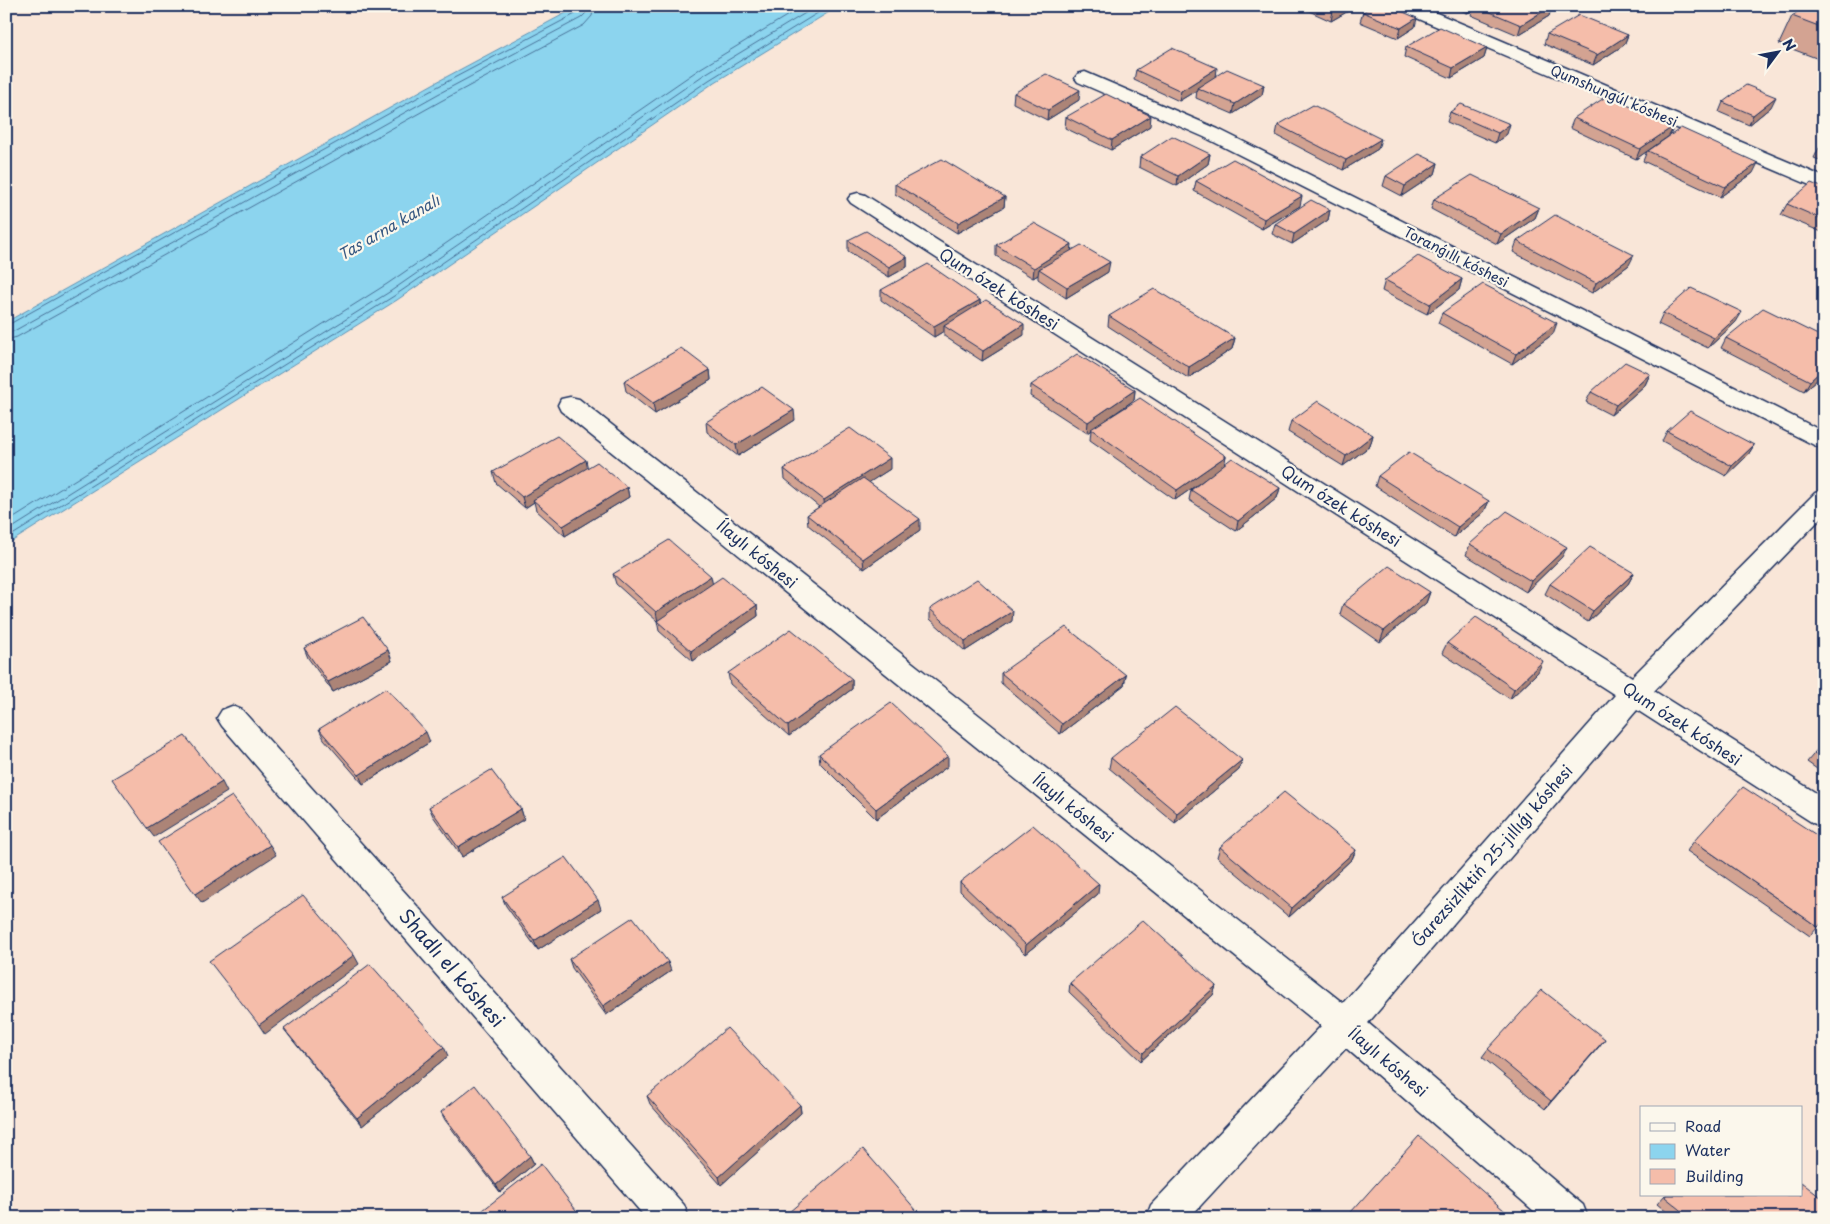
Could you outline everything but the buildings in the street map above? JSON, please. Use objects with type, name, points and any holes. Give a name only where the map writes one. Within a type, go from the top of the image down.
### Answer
[{"type":"street","name":"Qumshungúl kóshesi","points":[[1404,6],[1824,185]]},
{"type":"street","name":"Toranǵıllı kóshesi","points":[[1085,78],[1211,133],[1824,442]]},
{"type":"street","name":"Qum ózek kóshesi","points":[[858,199],[1824,814]]},
{"type":"street","name":"Ílaylı kóshesi","points":[[570,405],[1345,1025],[1570,1218]]},
{"type":"street","name":"Ǵarezsizliktiń 25-jıllıǵı kóshesi","points":[[1164,1218],[1345,1025],[1634,693],[1824,499]]},
{"type":"street","name":"Shadlı el kóshesi","points":[[232,718],[671,1218]]},
{"type":"water","name":"Tas arna kanalı","points":[[579,6],[839,6],[712,84],[397,300],[6,545],[6,322],[433,84]]}]
